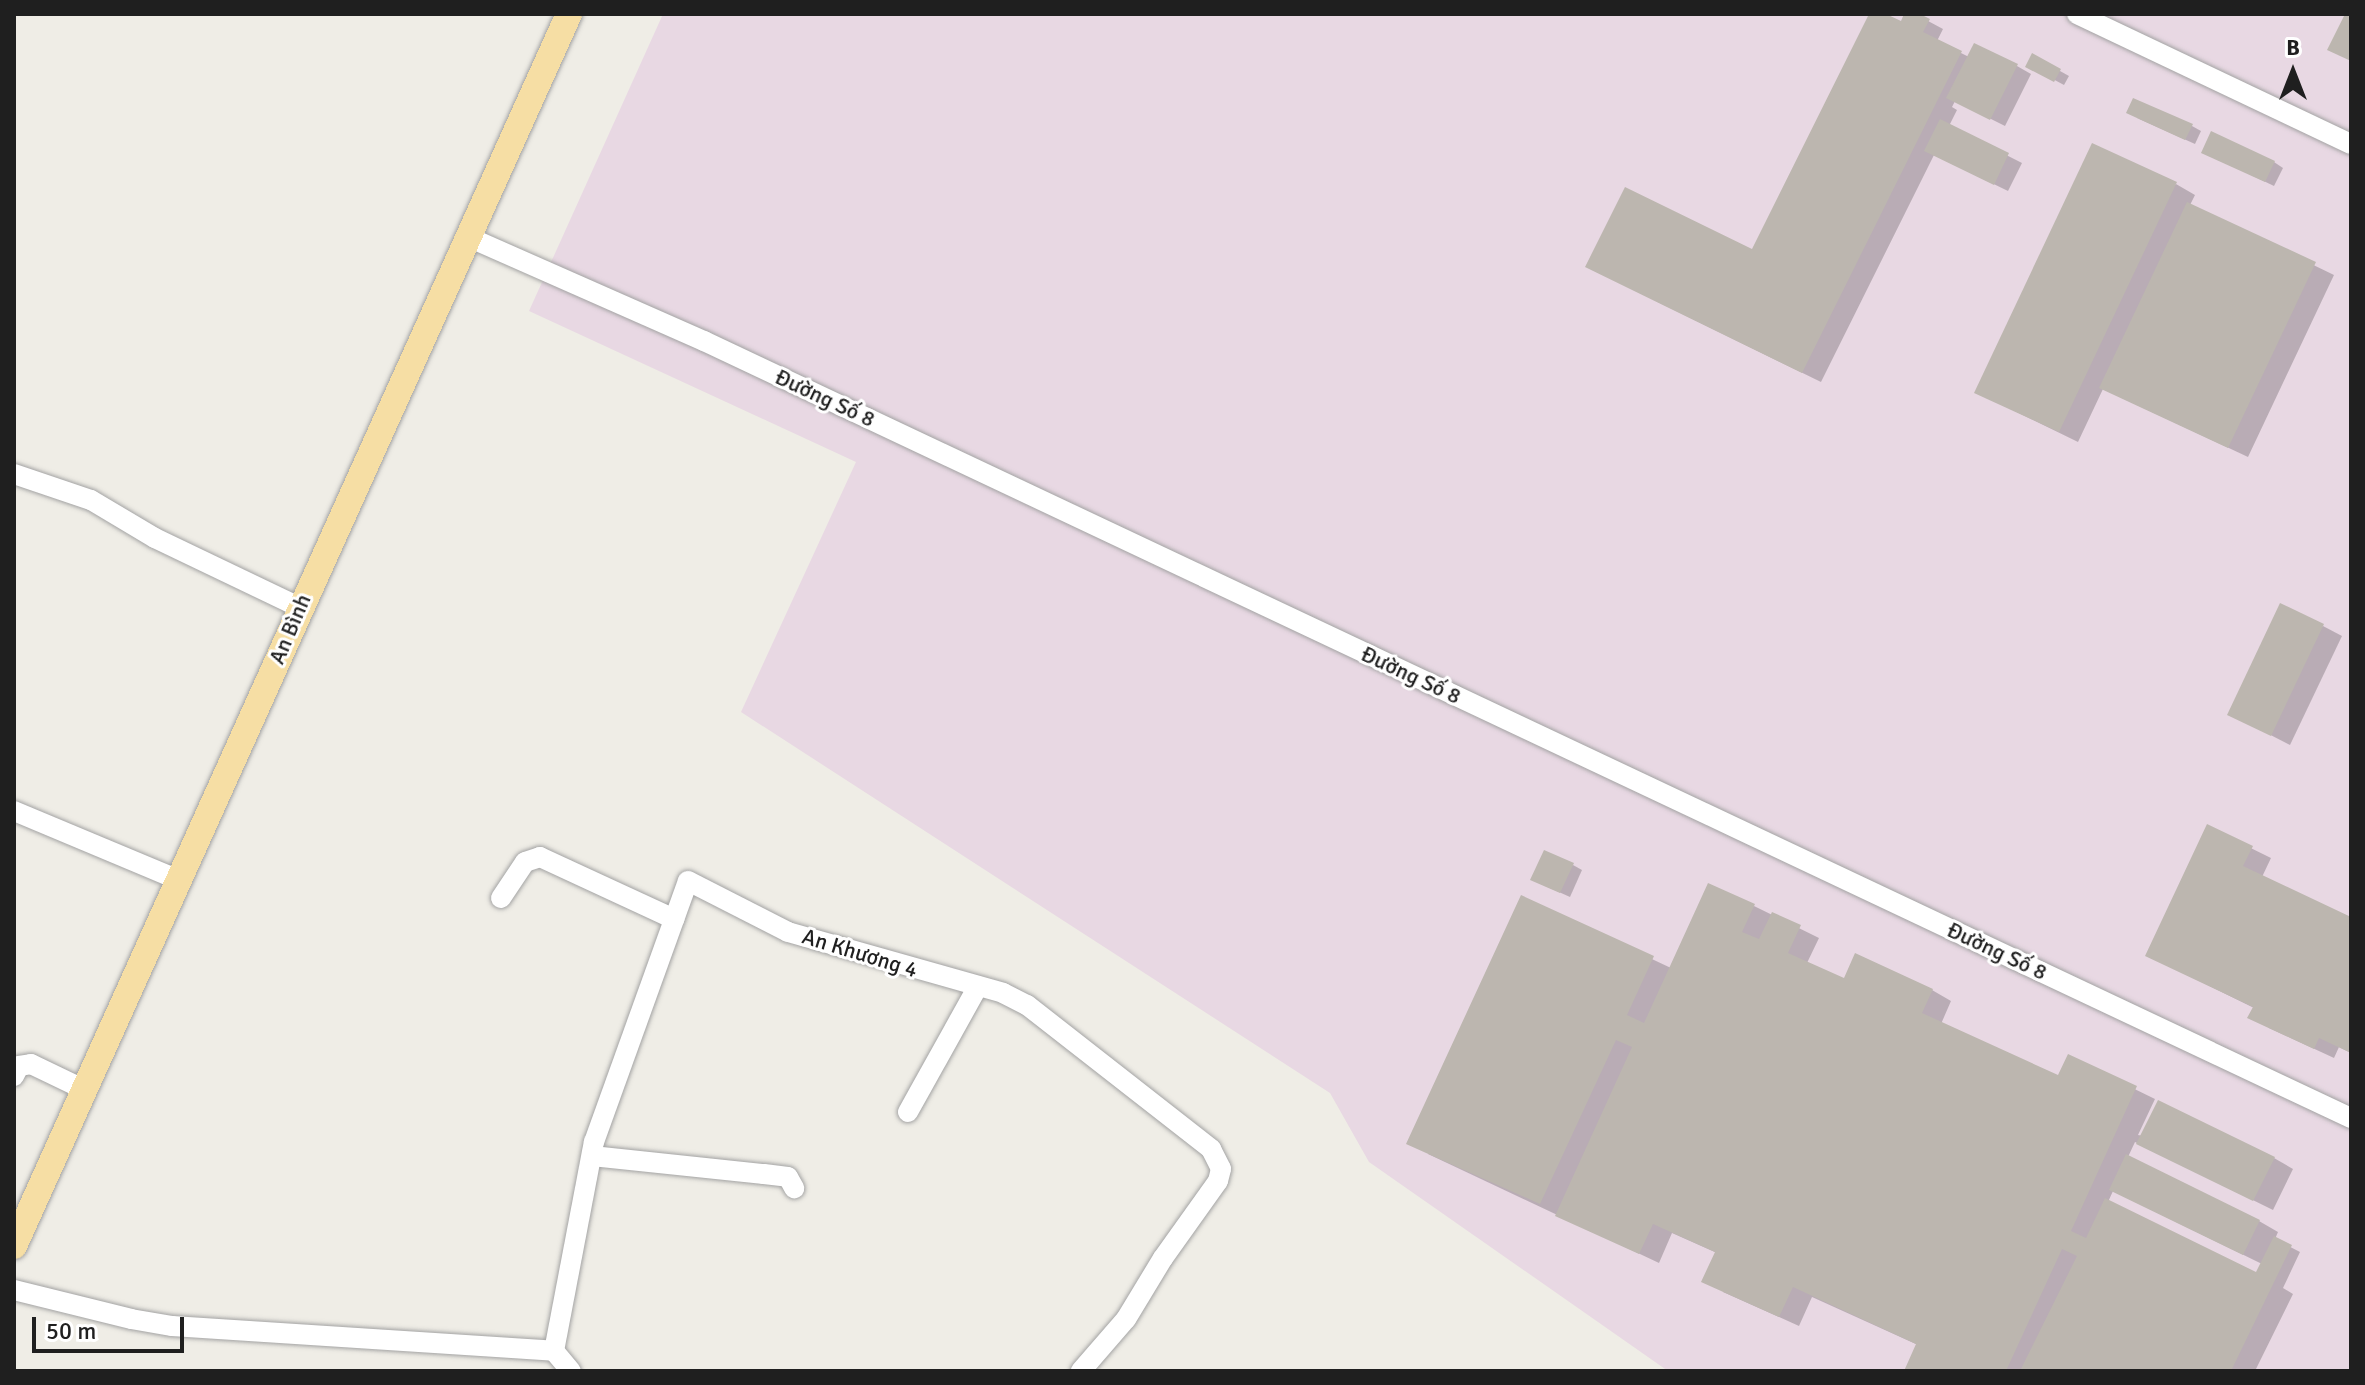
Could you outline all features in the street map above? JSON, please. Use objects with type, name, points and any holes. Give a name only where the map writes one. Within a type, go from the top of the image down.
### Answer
[{"type":"main road","name":"An Bình","points":[[14,1246],[181,881],[299,607],[569,14]]},
{"type":"street","points":[[2077,14],[2351,144]]},
{"type":"street","name":"Đường Số 8","points":[[468,237],[718,348],[2351,1118]]},
{"type":"street","points":[[14,474],[91,500],[155,538],[299,607]]},
{"type":"street","points":[[14,811],[181,881]]},
{"type":"street","points":[[501,898],[525,862],[540,857],[674,919]]},
{"type":"street","name":"An Khương 4","points":[[554,1351],[592,1156],[688,881],[808,939],[978,986],[1027,1005],[1211,1149],[1221,1169],[1218,1181],[1163,1258],[1126,1319],[1081,1371]]},
{"type":"street","points":[[908,1112],[978,986]]},
{"type":"street","points":[[14,1076],[19,1066],[31,1064],[85,1090]]},
{"type":"street","points":[[592,1156],[776,1175],[788,1177],[794,1188]]},
{"type":"street","points":[[14,1290],[172,1326],[554,1351],[571,1371]]},
{"type":"shaded area","points":[[663,14],[2351,14],[2351,1371],[1668,1371],[1369,1162],[1330,1093],[741,712],[856,462],[529,311]]},
{"type":"building","points":[[1869,14],[1886,14],[1901,21],[1904,14],[1920,14],[1930,19],[1923,32],[1962,51],[1802,373],[1585,267],[1625,187],[1752,249]]},
{"type":"building","points":[[2345,14],[2351,14],[2351,61],[2327,50]]},
{"type":"building","points":[[1974,43],[2018,64],[1990,120],[1946,98]]},
{"type":"building","points":[[2032,53],[2061,69],[2054,82],[2025,67]]},
{"type":"building","points":[[2133,98],[2193,124],[2185,140],[2126,113]]},
{"type":"building","points":[[1940,119],[2009,153],[1994,185],[1924,151]]},
{"type":"building","points":[[2211,131],[2275,161],[2265,182],[2201,153]]},
{"type":"building","points":[[2092,143],[2177,182],[2059,432],[1974,393]]},
{"type":"building","points":[[2187,202],[2316,262],[2228,448],[2099,388]]},
{"type":"building","points":[[2280,603],[2324,624],[2271,736],[2227,715]]},
{"type":"building","points":[[2207,824],[2253,846],[2243,866],[2351,917],[2351,1053],[2319,1038],[2314,1049],[2247,1018],[2253,1007],[2145,956]]},
{"type":"building","points":[[1544,850],[1574,863],[1560,893],[1530,880]]},
{"type":"building","points":[[1708,883],[1755,904],[1742,932],[1759,939],[1772,912],[1801,925],[1788,953],[1844,978],[1855,953],[1933,989],[1922,1013],[2058,1075],[2068,1054],[2137,1086],[2071,1231],[2086,1238],[2105,1198],[2256,1272],[2274,1236],[2292,1245],[2231,1371],[2020,1371],[2077,1256],[2062,1249],[2006,1371],[1904,1371],[1916,1344],[1793,1287],[1779,1317],[1701,1282],[1715,1252],[1653,1224],[1639,1254],[1555,1216],[1632,1047],[1616,1040],[1540,1204],[1406,1144],[1521,895],[1654,956],[1627,1015],[1644,1023]]},
{"type":"building","points":[[2158,1100],[2275,1157],[2253,1201],[2136,1144]]},
{"type":"building","points":[[2126,1154],[2260,1220],[2243,1255],[2109,1190]]}]
